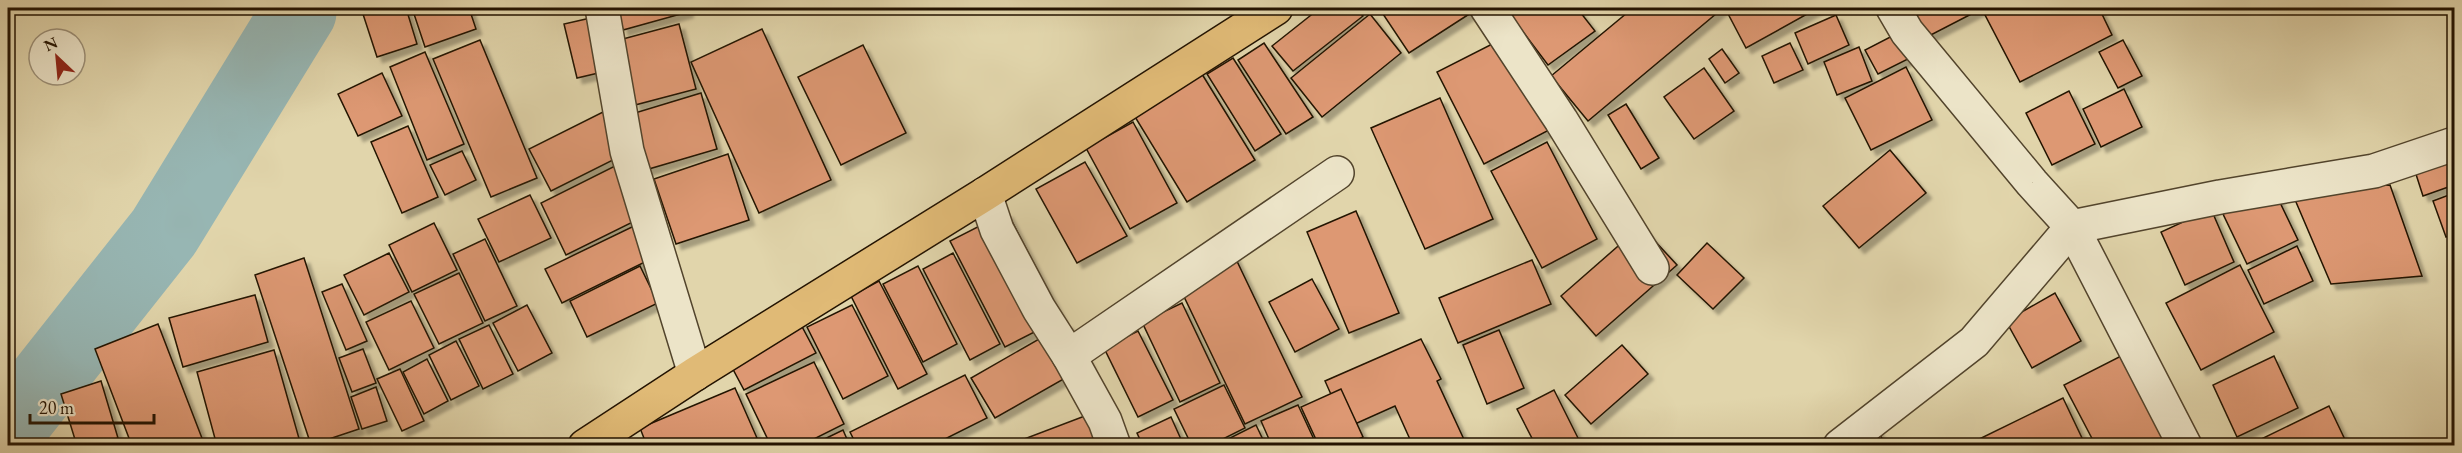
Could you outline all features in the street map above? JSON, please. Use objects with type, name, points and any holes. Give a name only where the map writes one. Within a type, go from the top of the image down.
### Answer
[{"type":"highway","points":[[585,446],[985,194],[1260,12]]},
{"type":"street","points":[[602,8],[627,151],[695,375]]},
{"type":"street","points":[[1487,8],[1561,120],[1652,268]]},
{"type":"street","points":[[1893,8],[1907,32],[2032,183],[2072,227],[2185,446]]},
{"type":"street","points":[[1840,446],[1974,342],[2072,227],[2220,197],[2374,171],[2454,144]]},
{"type":"street","points":[[1070,356],[1337,173]]},
{"type":"street","points":[[985,194],[997,230],[1039,309],[1070,356],[1105,422],[1114,446]]},
{"type":"building","points":[[361,8],[406,8],[417,44],[377,57]]},
{"type":"building","points":[[412,8],[469,8],[476,29],[425,47]]},
{"type":"building","points":[[617,8],[687,8],[688,12],[623,30]]},
{"type":"building","points":[[1320,8],[1356,8],[1363,16],[1293,71],[1272,46]]},
{"type":"building","points":[[1379,8],[1476,8],[1477,9],[1409,53]]},
{"type":"building","points":[[1505,8],[1577,8],[1595,31],[1548,65]]},
{"type":"building","points":[[1633,8],[1723,8],[1588,121],[1551,76]]},
{"type":"building","points":[[1725,8],[1818,8],[1746,48]]},
{"type":"building","points":[[1909,8],[1983,8],[1925,38]]},
{"type":"building","points":[[1995,8],[2099,8],[2112,35],[2020,82],[1984,13]]},
{"type":"building","points":[[1370,14],[1401,53],[1322,117],[1291,78]]},
{"type":"building","points":[[1836,15],[1849,45],[1808,64],[1795,33]]},
{"type":"building","points":[[595,17],[607,71],[577,78],[564,24]]},
{"type":"building","points":[[679,24],[696,89],[635,105],[619,40]]},
{"type":"building","points":[[762,29],[831,180],[759,213],[691,62]]},
{"type":"building","points":[[1898,33],[1910,58],[1878,74],[1865,50]]},
{"type":"building","points":[[1504,38],[1551,129],[1484,164],[1437,72]]},
{"type":"building","points":[[480,40],[537,178],[491,197],[433,59]]},
{"type":"building","points":[[2123,40],[2142,76],[2118,88],[2099,52]]},
{"type":"building","points":[[1264,43],[1313,117],[1286,134],[1238,60]]},
{"type":"building","points":[[1790,43],[1803,70],[1774,83],[1762,56]]},
{"type":"building","points":[[863,45],[906,133],[841,165],[798,77]]},
{"type":"building","points":[[1859,47],[1872,81],[1837,95],[1824,62]]},
{"type":"building","points":[[1722,49],[1739,73],[1725,83],[1709,59]]},
{"type":"building","points":[[425,52],[464,144],[427,160],[390,67]]},
{"type":"building","points":[[1233,58],[1281,134],[1255,151],[1207,74]]},
{"type":"building","points":[[1197,66],[1255,160],[1187,202],[1129,107]]},
{"type":"building","points":[[1906,67],[1932,120],[1871,150],[1845,98]]},
{"type":"building","points":[[1704,68],[1734,111],[1694,139],[1664,97]]},
{"type":"building","points":[[382,73],[402,116],[358,136],[338,94]]},
{"type":"building","points":[[2124,89],[2142,127],[2101,147],[2083,109]]},
{"type":"building","points":[[2069,91],[2095,144],[2052,165],[2026,113]]},
{"type":"building","points":[[701,93],[717,149],[642,171],[625,116]]},
{"type":"building","points":[[1440,98],[1493,219],[1425,249],[1371,128]]},
{"type":"building","points":[[1626,104],[1659,158],[1641,169],[1608,115]]},
{"type":"building","points":[[603,112],[625,154],[551,191],[529,149]]},
{"type":"building","points":[[1133,122],[1177,203],[1130,229],[1086,148]]},
{"type":"building","points":[[408,126],[438,197],[402,213],[371,142]]},
{"type":"building","points":[[1547,142],[1597,239],[1542,268],[1491,171]]},
{"type":"building","points":[[1890,150],[1926,193],[1859,248],[1823,206]]},
{"type":"building","points":[[2454,150],[2454,185],[2423,196],[2413,165]]},
{"type":"building","points":[[462,151],[476,180],[445,195],[430,165]]},
{"type":"building","points":[[728,154],[749,220],[676,244],[654,179]]},
{"type":"building","points":[[1085,162],[1127,236],[1077,263],[1036,189]]},
{"type":"building","points":[[619,164],[645,216],[566,255],[541,203]]},
{"type":"building","points":[[2390,185],[2422,276],[2331,284],[2290,188]]},
{"type":"building","points":[[2274,190],[2298,240],[2247,264],[2223,214]]},
{"type":"building","points":[[2454,193],[2454,234],[2446,237],[2433,201]]},
{"type":"building","points":[[530,195],[551,238],[499,262],[478,219]]},
{"type":"building","points":[[2211,209],[2234,262],[2185,285],[2161,232]]},
{"type":"building","points":[[1356,211],[1399,313],[1349,333],[1307,232]]},
{"type":"building","points":[[1007,212],[1062,318],[1005,347],[950,241]]},
{"type":"building","points":[[434,223],[457,270],[412,292],[389,245]]},
{"type":"building","points":[[634,226],[651,259],[562,303],[545,269]]},
{"type":"building","points":[[1641,226],[1677,265],[1596,336],[1561,296]]},
{"type":"building","points":[[485,239],[517,306],[485,321],[453,254]]},
{"type":"building","points":[[1707,243],[1744,278],[1713,309],[1677,275]]},
{"type":"building","points":[[2297,246],[2313,281],[2264,304],[2248,270]]},
{"type":"building","points":[[389,253],[409,292],[364,315],[344,275]]},
{"type":"building","points":[[953,253],[1000,344],[970,360],[923,269]]},
{"type":"building","points":[[1234,255],[1302,397],[1245,424],[1177,282]]},
{"type":"building","points":[[304,258],[359,429],[311,445],[255,275]]},
{"type":"building","points":[[1532,260],[1551,304],[1458,343],[1439,298]]},
{"type":"building","points":[[2240,265],[2274,332],[2201,370],[2166,303]]},
{"type":"building","points":[[640,266],[658,303],[587,337],[570,301]]},
{"type":"building","points":[[918,266],[957,344],[923,362],[883,284]]},
{"type":"building","points":[[459,273],[483,323],[439,344],[414,294]]},
{"type":"building","points":[[1312,279],[1339,329],[1295,352],[1269,302]]},
{"type":"building","points":[[879,281],[927,374],[898,389],[851,296]]},
{"type":"building","points":[[342,284],[367,341],[346,350],[322,292]]},
{"type":"building","points":[[2055,293],[2081,341],[2032,368],[2006,321]]},
{"type":"building","points":[[255,295],[268,342],[183,367],[169,318]]},
{"type":"building","points":[[411,301],[434,348],[389,370],[366,322]]},
{"type":"building","points":[[1182,303],[1220,383],[1180,402],[1142,322]]},
{"type":"building","points":[[527,305],[552,353],[518,371],[493,323]]},
{"type":"building","points":[[852,305],[888,376],[843,399],[807,327]]},
{"type":"building","points":[[799,321],[816,353],[744,390],[727,358]]},
{"type":"building","points":[[1067,323],[1090,364],[995,418],[971,378]]},
{"type":"building","points":[[158,324],[205,446],[132,446],[95,349]]},
{"type":"building","points":[[489,325],[513,374],[483,389],[459,339]]},
{"type":"building","points":[[1499,330],[1524,388],[1487,404],[1463,345]]},
{"type":"building","points":[[1138,331],[1173,400],[1138,417],[1104,348]]},
{"type":"building","points":[[1421,339],[1441,379],[1437,381],[1467,446],[1413,446],[1395,406],[1346,428],[1325,381]]},
{"type":"building","points":[[456,341],[479,386],[451,400],[429,355]]},
{"type":"building","points":[[1622,345],[1648,374],[1591,424],[1565,395]]},
{"type":"building","points":[[363,349],[376,383],[352,392],[339,358]]},
{"type":"building","points":[[274,350],[300,442],[288,446],[217,446],[197,372]]},
{"type":"building","points":[[2125,354],[2168,446],[2096,446],[2064,385]]},
{"type":"building","points":[[2274,356],[2298,408],[2237,437],[2213,385]]},
{"type":"building","points":[[427,359],[448,401],[424,414],[403,372]]},
{"type":"building","points":[[814,362],[844,424],[800,446],[771,446],[746,394]]},
{"type":"building","points":[[400,369],[424,421],[402,431],[377,379]]},
{"type":"building","points":[[965,375],[987,418],[931,446],[857,446],[850,432]]},
{"type":"building","points":[[101,381],[118,438],[94,446],[77,446],[61,394]]},
{"type":"building","points":[[1224,385],[1245,428],[1209,446],[1192,446],[1174,409]]},
{"type":"building","points":[[376,387],[387,421],[362,429],[351,397]]},
{"type":"building","points":[[735,388],[757,438],[738,446],[647,446],[640,428]]},
{"type":"building","points":[[1341,389],[1363,437],[1345,446],[1319,446],[1301,407]]},
{"type":"building","points":[[1554,390],[1581,444],[1579,446],[1536,446],[1517,409]]},
{"type":"building","points":[[2063,398],[2082,438],[2068,446],[1965,446]]},
{"type":"building","points":[[1298,405],[1317,446],[1272,446],[1261,421]]},
{"type":"building","points":[[2329,406],[2348,446],[2247,446]]},
{"type":"building","points":[[1090,414],[1101,446],[1011,446],[1011,444]]},
{"type":"building","points":[[1171,417],[1184,446],[1143,446],[1137,433]]},
{"type":"building","points":[[1256,425],[1266,446],[1234,446],[1230,438]]},
{"type":"building","points":[[1877,429],[1886,446],[1847,446]]},
{"type":"building","points":[[843,430],[850,446],[810,446]]},
{"type":"waterway","points":[[8,429],[164,232],[299,12],[297,8]]}]
